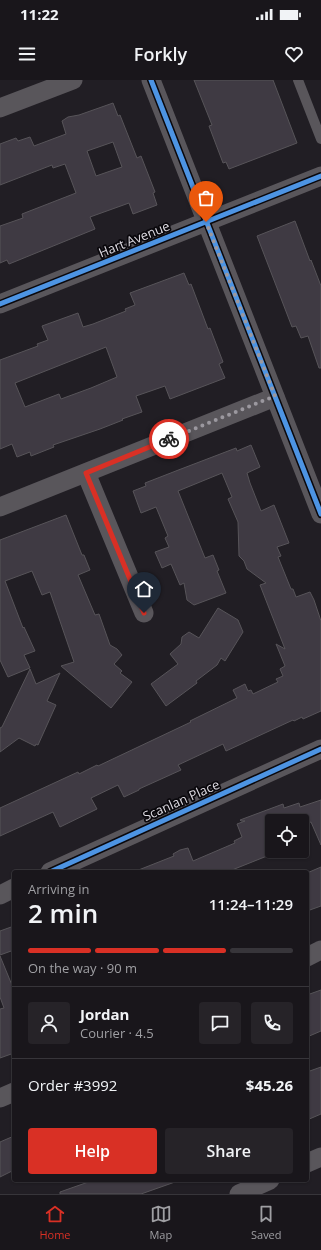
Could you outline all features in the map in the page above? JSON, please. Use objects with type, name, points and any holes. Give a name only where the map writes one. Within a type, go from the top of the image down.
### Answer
[{"type":"street","points":[[0,108],[73,80]]},
{"type":"street","points":[[151,80],[321,514]]},
{"type":"street","name":"Hart Avenue","points":[[0,304],[321,176]]},
{"type":"street","points":[[0,507],[275,396]]},
{"type":"street","points":[[86,473],[144,613]]},
{"type":"street","name":"Scanlan Place","points":[[54,870],[321,749]]},
{"type":"street","points":[[0,895],[12,889]]},
{"type":"street","points":[[309,956],[321,950]]},
{"type":"street","points":[[0,1098],[12,1093]]},
{"type":"street","points":[[309,1162],[321,1157]]},
{"type":"street","points":[[239,1194],[266,1182]]},
{"type":"lane","points":[[298,80],[321,139]]},
{"type":"building","points":[[194,80],[273,80],[297,143],[229,169],[226,162],[223,163],[209,126],[212,125]]},
{"type":"building","points":[[113,103],[118,116],[120,115],[137,158],[141,156],[155,192],[153,193],[157,205],[133,214],[129,203],[90,217],[95,229],[9,264],[7,260],[0,263],[0,226],[23,218],[22,214],[76,193],[65,164],[53,168],[52,165],[0,185],[0,144],[16,138],[18,141],[30,137],[34,146],[66,134],[62,121],[68,117],[79,115]],"holes":[[[113,142],[122,167],[96,176],[87,151]]]},
{"type":"building","points":[[295,221],[321,286],[321,368],[319,368],[308,336],[301,338],[296,326],[292,327],[257,236]]},
{"type":"building","points":[[184,273],[189,285],[191,284],[208,329],[210,328],[223,362],[219,364],[225,378],[170,399],[165,386],[136,396],[142,412],[100,429],[53,445],[54,447],[31,456],[30,452],[17,457],[12,444],[0,449],[0,360],[38,346],[37,344],[48,340],[42,326],[78,313],[83,327],[126,311],[125,309],[135,305],[130,293]],"holes":[[[106,347],[117,377],[61,399],[59,394],[25,407],[15,383]]]},
{"type":"building","points":[[251,445],[260,467],[247,473],[250,483],[261,511],[274,505],[289,543],[277,547],[281,556],[278,557],[291,589],[293,589],[296,597],[310,592],[321,621],[321,711],[303,719],[302,717],[294,721],[293,720],[226,751],[223,744],[178,765],[181,770],[124,797],[118,785],[91,798],[97,809],[60,827],[53,812],[0,836],[0,808],[78,772],[79,774],[97,765],[98,766],[191,722],[190,721],[237,698],[233,690],[245,684],[248,691],[251,690],[253,694],[278,682],[276,679],[283,676],[280,669],[285,666],[276,644],[285,649],[260,585],[266,583],[247,569],[244,561],[239,556],[238,522],[228,499],[232,497],[222,473],[178,491],[205,558],[213,555],[219,570],[217,571],[226,593],[194,605],[187,600],[184,583],[180,585],[171,564],[162,568],[155,552],[169,547],[165,538],[168,536],[156,507],[141,513],[133,491],[146,486],[145,483],[236,448],[237,451]]},
{"type":"building","points":[[66,515],[82,555],[84,555],[90,570],[78,575],[95,615],[99,614],[110,645],[117,649],[122,655],[114,664],[122,671],[120,673],[132,682],[111,708],[61,666],[74,662],[50,592],[42,595],[32,571],[5,581],[23,628],[24,627],[35,651],[24,655],[30,668],[8,677],[0,660],[0,540]]},
{"type":"building","points":[[218,608],[238,620],[243,632],[225,661],[221,658],[217,665],[196,681],[197,683],[166,706],[151,684],[178,664],[170,654],[181,644],[182,637],[189,632],[199,638]]},
{"type":"building","points":[[30,669],[36,684],[60,673],[47,701],[56,705],[38,745],[36,744],[35,746],[19,738],[0,752],[0,728],[2,727]]},
{"type":"building","points":[[321,800],[321,845],[311,822],[309,823],[309,814],[265,814],[265,857],[232,870],[139,870],[174,856],[173,854],[180,850],[188,848],[193,861],[235,843],[234,841],[242,837],[237,824],[245,821],[240,820],[283,804],[284,808],[299,803],[300,807]]},
{"type":"building","points":[[321,867],[321,906],[309,910],[309,872]]},
{"type":"building","points":[[12,927],[12,951],[0,955],[0,931]]},
{"type":"building","points":[[0,956],[12,985],[12,1054],[0,1058],[0,1009],[4,1008],[0,997]]},
{"type":"building","points":[[321,990],[321,1031],[309,1036],[309,994]]},
{"type":"building","points":[[321,1067],[321,1114],[309,1119],[309,1071]]},
{"type":"building","points":[[12,1137],[12,1171],[0,1177],[0,1142]]},
{"type":"building","points":[[88,1182],[175,1182],[141,1194],[60,1194],[60,1192]]},
{"type":"cycle path","points":[[151,80],[321,514]]},
{"type":"cycle path","points":[[0,304],[321,176]]},
{"type":"cycle path","points":[[54,870],[321,749]]},
{"type":"way so far","points":[[169,439],[275,396],[206,222]]},
{"type":"route","points":[[144,613],[86,473],[169,439]]}]
